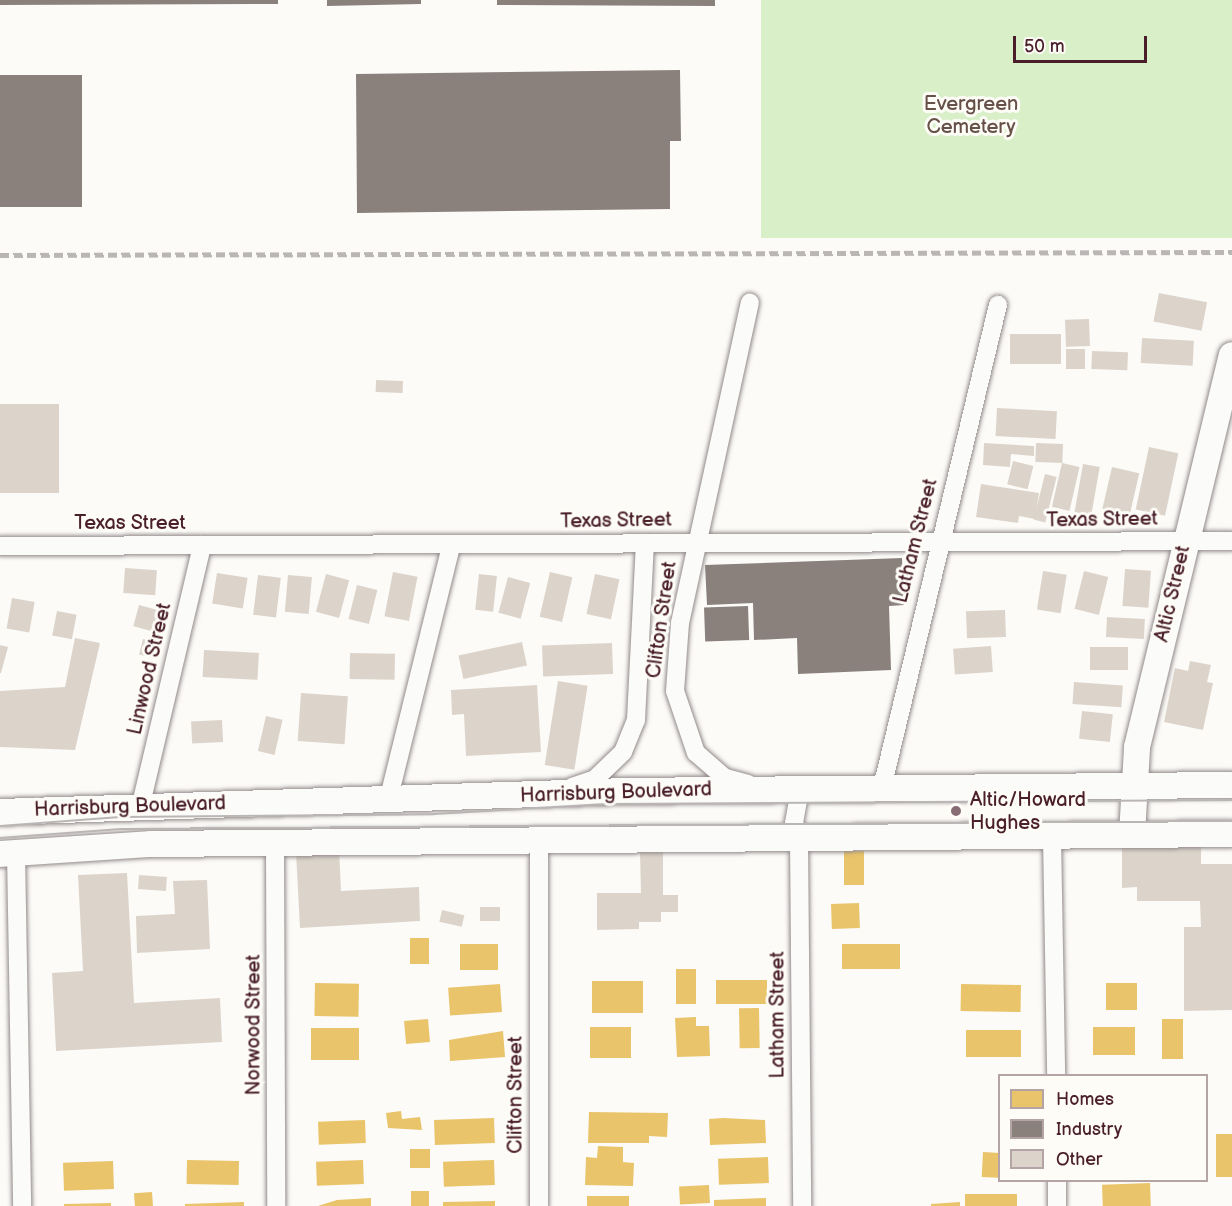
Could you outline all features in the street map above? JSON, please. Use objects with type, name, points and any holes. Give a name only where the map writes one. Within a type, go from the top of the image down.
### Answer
[{"type":"main road","name":"Altic Street","points":[[1132,835],[1132,787],[1185,541],[1230,369]]},
{"type":"main road","name":"Harrisburg Boulevard","points":[[0,812],[141,804],[388,801],[550,794],[770,789],[1232,785]]},
{"type":"main road","points":[[0,805],[141,804]]},
{"type":"main road","name":"Harrisburg Boulevard","points":[[5,855],[275,843],[1232,834]]},
{"type":"street","name":"Clifton Street","points":[[750,303],[680,623],[675,691],[685,732],[708,767],[725,778],[770,789]]},
{"type":"street","name":"Latham Street","points":[[882,788],[938,544],[998,305]]},
{"type":"street","name":"Texas Street","points":[[0,546],[451,546],[1232,541]]},
{"type":"street","name":"Clifton Street","points":[[550,794],[595,779],[622,752],[636,720],[645,543]]},
{"type":"street","name":"Linwood Street","points":[[141,804],[202,545]]},
{"type":"street","points":[[388,801],[451,546]]},
{"type":"street","name":"Latham Street","points":[[800,789],[794,823],[799,838],[802,1206]]},
{"type":"street","points":[[1052,836],[1056,1074]]},
{"type":"street","name":"Clifton Street","points":[[539,840],[539,1206]]},
{"type":"street","name":"Norwood Street","points":[[275,843],[276,1206]]},
{"type":"street","points":[[5,855],[22,1206]]},
{"type":"street","points":[[1056,1182],[1057,1206]]},
{"type":"green space","name":"Evergreen Cemetery","points":[[761,0],[1232,0],[1232,238],[761,238]]},
{"type":"building: Homes","points":[[844,851],[864,851],[864,885],[844,885]]},
{"type":"building: Homes","points":[[859,903],[860,928],[832,929],[831,904]]},
{"type":"building: Homes","points":[[410,938],[429,938],[429,964],[410,964]]},
{"type":"building: Homes","points":[[460,944],[498,944],[498,970],[460,970]]},
{"type":"building: Homes","points":[[842,944],[900,944],[900,969],[842,969]]},
{"type":"building: Homes","points":[[676,969],[696,969],[696,1004],[676,1004]]},
{"type":"building: Homes","points":[[716,980],[767,980],[767,1004],[716,1004]]},
{"type":"building: Homes","points":[[592,981],[643,981],[643,1013],[592,1013]]},
{"type":"building: Homes","points":[[315,983],[359,984],[358,1017],[314,1016]]},
{"type":"building: Homes","points":[[1106,983],[1137,983],[1137,1010],[1106,1010]]},
{"type":"building: Homes","points":[[500,984],[502,1012],[450,1016],[448,988]]},
{"type":"building: Homes","points":[[961,984],[1021,985],[1021,1012],[961,1011]]},
{"type":"building: Homes","points":[[739,1008],[759,1008],[760,1048],[740,1048]]},
{"type":"building: Homes","points":[[696,1017],[696,1026],[709,1026],[710,1056],[677,1057],[675,1018]]},
{"type":"building: Homes","points":[[428,1019],[430,1042],[406,1044],[404,1021]]},
{"type":"building: Homes","points":[[1162,1019],[1183,1019],[1183,1059],[1162,1059]]},
{"type":"building: Homes","points":[[590,1027],[631,1027],[631,1058],[590,1058]]},
{"type":"building: Homes","points":[[1093,1027],[1135,1027],[1135,1055],[1093,1055]]},
{"type":"building: Homes","points":[[311,1028],[359,1028],[359,1060],[311,1060]]},
{"type":"building: Homes","points":[[966,1030],[1021,1030],[1021,1057],[966,1057]]},
{"type":"building: Homes","points":[[503,1031],[505,1057],[450,1061],[449,1040]]},
{"type":"building: Homes","points":[[401,1111],[402,1119],[420,1117],[422,1130],[388,1128],[386,1113]]},
{"type":"building: Homes","points":[[589,1112],[668,1113],[667,1137],[649,1136],[649,1143],[588,1143]]},
{"type":"building: Homes","points":[[494,1118],[495,1143],[435,1145],[434,1120]]},
{"type":"building: Homes","points":[[709,1119],[765,1120],[766,1143],[710,1145]]},
{"type":"building: Homes","points":[[365,1120],[366,1143],[319,1145],[318,1122]]},
{"type":"building: Homes","points":[[1216,1134],[1232,1134],[1232,1177],[1216,1177]]},
{"type":"building: Homes","points":[[598,1146],[623,1147],[623,1162],[634,1163],[633,1186],[585,1185],[586,1157],[597,1158]]},
{"type":"building: Homes","points":[[410,1149],[430,1149],[430,1168],[410,1168]]},
{"type":"building: Homes","points":[[983,1152],[998,1153],[998,1178],[982,1177]]},
{"type":"building: Homes","points":[[768,1157],[769,1183],[719,1185],[718,1159]]},
{"type":"building: Homes","points":[[187,1160],[239,1161],[239,1185],[187,1184]]},
{"type":"building: Homes","points":[[363,1160],[364,1184],[317,1186],[316,1162]]},
{"type":"building: Homes","points":[[494,1160],[495,1185],[444,1187],[443,1162]]},
{"type":"building: Homes","points":[[113,1161],[114,1189],[64,1191],[63,1163]]},
{"type":"building: Homes","points":[[1150,1183],[1151,1206],[1103,1206],[1102,1185]]},
{"type":"building: Homes","points":[[709,1185],[710,1203],[680,1205],[679,1187]]},
{"type":"building: Homes","points":[[411,1191],[429,1191],[429,1206],[411,1206]]},
{"type":"building: Homes","points":[[152,1192],[153,1206],[135,1206],[134,1193]]},
{"type":"building: Homes","points":[[965,1194],[1017,1194],[1017,1206],[965,1206]]},
{"type":"building: Homes","points":[[587,1196],[629,1196],[629,1206],[587,1206]]},
{"type":"building: Homes","points":[[371,1198],[371,1206],[318,1206],[337,1200]]},
{"type":"building: Homes","points":[[766,1198],[766,1206],[714,1206],[714,1200]]},
{"type":"building: Homes","points":[[495,1201],[495,1206],[443,1206],[443,1202]]},
{"type":"building: Homes","points":[[244,1202],[244,1206],[185,1206],[185,1204]]},
{"type":"building: Homes","points":[[960,1202],[960,1206],[931,1206],[931,1204]]},
{"type":"building: Homes","points":[[111,1203],[111,1206],[64,1206],[64,1204]]},
{"type":"building: Industry","points":[[0,0],[278,0],[278,4],[0,5]]},
{"type":"building: Industry","points":[[327,0],[421,0],[421,4],[327,6]]},
{"type":"building: Industry","points":[[497,0],[715,0],[715,6],[497,5]]},
{"type":"building: Industry","points":[[680,70],[681,141],[670,141],[670,209],[357,213],[356,74]]},
{"type":"building: Industry","points":[[0,75],[82,75],[82,207],[0,207]]},
{"type":"building: Industry","points":[[902,558],[904,605],[889,606],[891,670],[798,674],[797,638],[754,640],[753,603],[707,605],[705,565]]},
{"type":"building: Industry","points":[[748,606],[749,640],[705,642],[704,608]]},
{"type":"building: Other","points":[[1159,293],[1207,302],[1202,331],[1153,321]]},
{"type":"building: Other","points":[[1089,319],[1090,346],[1066,347],[1065,320]]},
{"type":"building: Other","points":[[1010,334],[1061,334],[1061,364],[1010,364]]},
{"type":"building: Other","points":[[1142,338],[1194,341],[1193,366],[1141,363]]},
{"type":"building: Other","points":[[1066,349],[1085,349],[1085,369],[1066,369]]},
{"type":"building: Other","points":[[1092,351],[1128,352],[1127,370],[1091,369]]},
{"type":"building: Other","points":[[376,380],[403,381],[403,393],[376,392]]},
{"type":"building: Other","points":[[0,404],[59,404],[59,493],[0,493]]},
{"type":"building: Other","points":[[997,408],[1057,411],[1055,439],[996,436]]},
{"type":"building: Other","points":[[984,443],[1034,446],[1034,456],[1011,454],[1010,467],[983,465]]},
{"type":"building: Other","points":[[1036,443],[1063,444],[1062,463],[1035,462]]},
{"type":"building: Other","points":[[1149,447],[1178,453],[1165,516],[1136,510]]},
{"type":"building: Other","points":[[1013,461],[1033,466],[1028,489],[1007,484]]},
{"type":"building: Other","points":[[1062,463],[1080,467],[1069,511],[1052,507]]},
{"type":"building: Other","points":[[1083,464],[1100,467],[1091,515],[1074,512]]},
{"type":"building: Other","points":[[1112,467],[1139,473],[1130,515],[1102,509]]},
{"type":"building: Other","points":[[1045,474],[1057,477],[1045,523],[1034,520]]},
{"type":"building: Other","points":[[981,484],[1039,493],[1035,519],[1019,516],[1018,523],[976,517]]},
{"type":"building: Other","points":[[125,568],[157,570],[155,595],[123,593]]},
{"type":"building: Other","points":[[1125,569],[1151,571],[1148,608],[1122,606]]},
{"type":"building: Other","points":[[1043,571],[1067,575],[1061,613],[1037,610]]},
{"type":"building: Other","points":[[1084,571],[1108,577],[1099,615],[1075,609]]},
{"type":"building: Other","points":[[393,572],[418,577],[409,621],[384,616]]},
{"type":"building: Other","points":[[550,572],[572,577],[562,622],[540,617]]},
{"type":"building: Other","points":[[217,573],[248,578],[243,608],[212,604]]},
{"type":"building: Other","points":[[326,574],[349,580],[339,618],[316,612]]},
{"type":"building: Other","points":[[479,574],[497,576],[493,612],[475,610]]},
{"type":"building: Other","points":[[595,574],[619,579],[611,619],[586,614]]},
{"type":"building: Other","points":[[258,575],[281,578],[276,618],[253,615]]},
{"type":"building: Other","points":[[288,575],[312,577],[309,614],[285,612]]},
{"type":"building: Other","points":[[508,577],[530,583],[521,619],[498,613]]},
{"type":"building: Other","points":[[357,585],[377,590],[369,624],[349,619]]},
{"type":"building: Other","points":[[12,598],[35,602],[29,633],[7,629]]},
{"type":"building: Other","points":[[139,605],[162,611],[156,632],[133,626]]},
{"type":"building: Other","points":[[1005,610],[1006,637],[967,638],[966,611]]},
{"type":"building: Other","points":[[57,611],[77,615],[72,639],[52,636]]},
{"type":"building: Other","points":[[1107,617],[1145,619],[1144,639],[1106,637]]},
{"type":"building: Other","points":[[75,638],[100,643],[75,750],[0,747],[0,691],[65,687]]},
{"type":"building: Other","points":[[143,639],[159,643],[155,658],[139,655]]},
{"type":"building: Other","points":[[522,642],[527,665],[463,679],[458,656]]},
{"type":"building: Other","points":[[612,643],[613,674],[543,676],[542,645]]},
{"type":"building: Other","points":[[0,645],[8,647],[1,673],[0,673]]},
{"type":"building: Other","points":[[991,646],[993,672],[955,675],[953,649]]},
{"type":"building: Other","points":[[1090,647],[1128,647],[1128,670],[1090,670]]},
{"type":"building: Other","points":[[204,650],[259,653],[258,680],[203,677]]},
{"type":"building: Other","points":[[350,653],[395,654],[395,680],[350,679]]},
{"type":"building: Other","points":[[1190,661],[1211,665],[1207,682],[1213,683],[1203,730],[1164,722],[1175,668],[1188,671]]},
{"type":"building: Other","points":[[558,681],[588,686],[574,770],[545,765]]},
{"type":"building: Other","points":[[1074,682],[1123,685],[1121,707],[1072,704]]},
{"type":"building: Other","points":[[537,685],[541,752],[466,756],[464,714],[452,715],[451,690]]},
{"type":"building: Other","points":[[301,693],[348,696],[345,744],[298,741]]},
{"type":"building: Other","points":[[1082,711],[1113,714],[1110,742],[1079,739]]},
{"type":"building: Other","points":[[266,716],[283,720],[274,755],[258,751]]},
{"type":"building: Other","points":[[222,720],[223,742],[192,744],[191,722]]},
{"type":"building: Other","points":[[1122,847],[1201,847],[1201,864],[1232,864],[1232,1010],[1184,1011],[1184,927],[1201,927],[1200,901],[1137,901],[1137,887],[1122,888]]},
{"type":"building: Other","points":[[339,849],[341,891],[419,887],[420,921],[300,928],[296,852]]},
{"type":"building: Other","points":[[640,852],[663,852],[663,895],[678,895],[678,912],[661,912],[661,922],[639,922],[639,929],[597,930],[597,893],[641,893]]},
{"type":"building: Other","points":[[127,873],[134,1003],[220,998],[222,1042],[56,1051],[52,973],[83,971],[78,875]]},
{"type":"building: Other","points":[[139,875],[167,877],[166,891],[138,889]]},
{"type":"building: Other","points":[[207,880],[210,949],[137,953],[136,916],[175,914],[173,881]]},
{"type":"building: Other","points":[[480,907],[500,907],[500,921],[480,921]]},
{"type":"building: Other","points":[[442,910],[464,915],[462,927],[439,922]]},
{"type":"tram line","points":[[0,826],[120,817],[434,814],[610,804],[1232,800]]},
{"type":"tram line","points":[[0,838],[121,829],[1232,821]]},
{"type":"railway","points":[[0,255],[1232,252]]},
{"type":"place","name":"Altic/Howard Hughes","points":[[956,811]]}]
